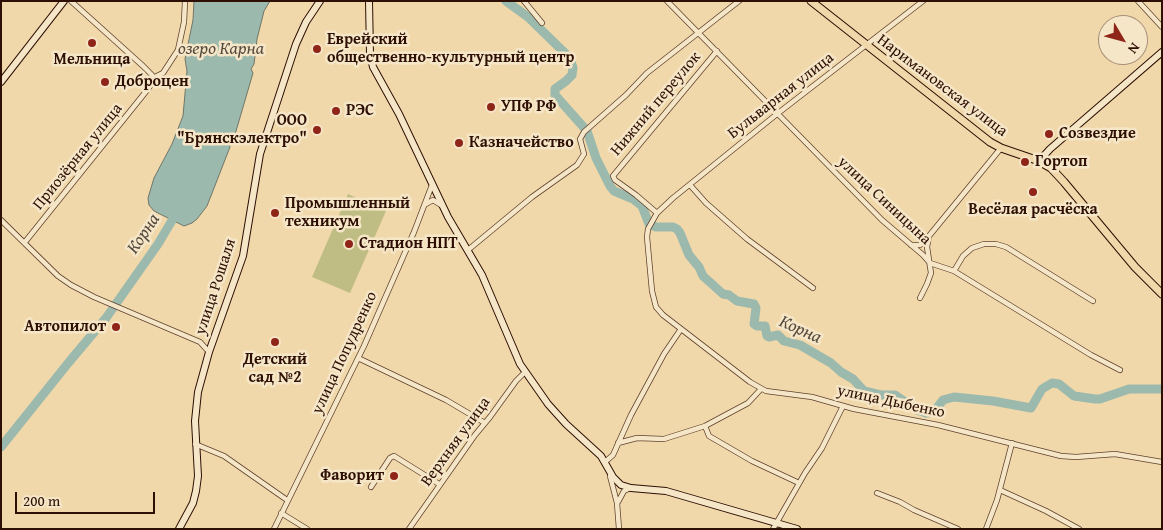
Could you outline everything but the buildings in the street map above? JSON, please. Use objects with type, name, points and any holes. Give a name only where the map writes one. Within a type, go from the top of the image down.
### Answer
[{"type":"main road","name":"Наримановская улица","points":[[811,1],[947,110],[1000,148],[1039,161],[1051,168],[1135,267],[1162,294]]},
{"type":"street","points":[[1,82],[64,1]]},
{"type":"street","points":[[71,1],[150,72],[153,78],[163,73],[178,50],[183,29],[185,1]]},
{"type":"street","name":"улица Рошаля","points":[[179,529],[190,510],[196,491],[198,476],[195,444],[196,403],[209,352],[241,261],[257,168],[269,122],[299,36],[320,1]]},
{"type":"street","name":"улица Синицына","points":[[668,1],[882,220],[925,256],[930,263],[954,271],[1120,370]]},
{"type":"street","points":[[468,250],[532,197],[579,162],[584,154],[580,139],[584,132],[626,95],[647,72],[739,1]]},
{"type":"street","name":"Бульварная улица","points":[[652,291],[647,237],[648,230],[657,213],[777,114],[923,1]]},
{"type":"street","points":[[1138,1],[1162,27]]},
{"type":"street","points":[[369,4],[372,64],[399,114],[442,206],[482,275],[512,348],[525,372],[554,412],[598,453],[615,480],[621,485],[631,488],[666,491],[775,526],[797,529]]},
{"type":"street","points":[[526,4],[542,23]]},
{"type":"street","name":"Нижний переулок","points":[[657,213],[613,176],[717,50]]},
{"type":"street","points":[[1039,161],[1050,149],[1162,52]]},
{"type":"street","name":"Приозёрная улица","points":[[25,242],[150,87],[153,78]]},
{"type":"street","points":[[910,244],[920,246],[930,236],[1000,148]]},
{"type":"street","name":"улица Попудренко","points":[[274,529],[358,358],[432,185]]},
{"type":"street","points":[[690,185],[706,203],[741,234],[793,275],[813,288]]},
{"type":"street","points":[[424,207],[433,200],[442,206]]},
{"type":"street","points":[[1,220],[62,279],[84,292],[123,310],[200,342],[209,352]]},
{"type":"street","points":[[920,298],[930,277],[927,247],[930,236]]},
{"type":"street","points":[[954,271],[963,256],[972,248],[984,244],[996,244],[1006,247],[1093,301]]},
{"type":"street","name":"улица Дыбенко","points":[[652,291],[658,310],[761,389],[782,394],[812,397],[842,406],[938,425],[1067,457],[1115,454],[1162,462]]},
{"type":"street","points":[[618,529],[617,503],[606,466],[648,384],[669,346],[681,329]]},
{"type":"street","points":[[200,342],[208,340],[216,334]]},
{"type":"street","points":[[358,358],[446,400],[485,423]]},
{"type":"street","name":"Верхняя улица","points":[[409,529],[439,484],[516,381],[525,372]]},
{"type":"street","points":[[618,443],[637,438],[664,438],[705,426],[748,402],[761,389]]},
{"type":"street","points":[[775,526],[799,483],[822,448],[842,406]]},
{"type":"street","points":[[705,426],[709,436],[752,461],[799,483]]},
{"type":"street","points":[[986,529],[1000,490],[1012,443]]},
{"type":"street","points":[[195,444],[224,456],[287,500]]},
{"type":"street","points":[[371,487],[390,458],[394,456],[439,484]]},
{"type":"street","points":[[617,503],[624,491],[631,488]]},
{"type":"street","points":[[1000,490],[1046,511],[1079,529]]},
{"type":"street","points":[[877,493],[958,529]]},
{"type":"street","points":[[281,514],[307,529]]},
{"type":"shaded area","name":"Стадион НПТ","points":[[348,194],[386,211],[350,293],[312,277]]},
{"type":"water","name":"озеро Карна","points":[[194,1],[270,1],[264,11],[257,39],[254,64],[251,69],[253,73],[234,138],[229,141],[230,147],[207,206],[197,219],[184,226],[154,211],[149,205],[148,198],[154,178],[172,144],[183,116],[187,71],[185,59],[193,20]]},
{"type":"waterway","name":"Корна","points":[[506,1],[528,17],[570,58],[573,68],[572,75],[555,89],[555,95],[587,131],[596,158],[610,186],[614,191],[633,199],[642,206],[649,224],[656,227],[673,227],[677,229],[689,255],[699,267],[703,276],[723,294],[729,295],[737,301],[754,304],[756,308],[754,324],[765,326],[767,336],[778,335],[784,341],[800,345],[831,363],[853,379],[864,391],[881,395],[895,395],[917,410],[926,413],[934,412],[943,400],[954,397],[993,401],[1031,408],[1042,389],[1052,383],[1059,384],[1074,396],[1095,399],[1129,389],[1162,389]]},
{"type":"waterway","name":"Корна","points":[[1,447],[106,318],[158,244],[177,212]]},
{"type":"place","name":"Мельница","points":[[92,43]]},
{"type":"place","name":"Еврейский общественно-культурный центр","points":[[317,49]]},
{"type":"place","name":"Доброцен","points":[[105,82]]},
{"type":"place","name":"УПФ РФ","points":[[491,107]]},
{"type":"place","name":"РЭС","points":[[336,111]]},
{"type":"place","name":"ООО \"Брянскэлектро\"","points":[[317,130]]},
{"type":"place","name":"Созвездие","points":[[1049,134]]},
{"type":"place","name":"Казначейство","points":[[459,143]]},
{"type":"place","name":"Гортоп","points":[[1025,162]]},
{"type":"place","name":"Весёлая расчёска","points":[[1033,192]]},
{"type":"place","name":"Промышленный техникум","points":[[275,213]]},
{"type":"place","name":"Стадион НПТ","points":[[349,244]]},
{"type":"place","name":"Автопилот","points":[[116,327]]},
{"type":"place","name":"Детский сад №2","points":[[275,342]]},
{"type":"place","name":"Фаворит","points":[[394,476]]}]
